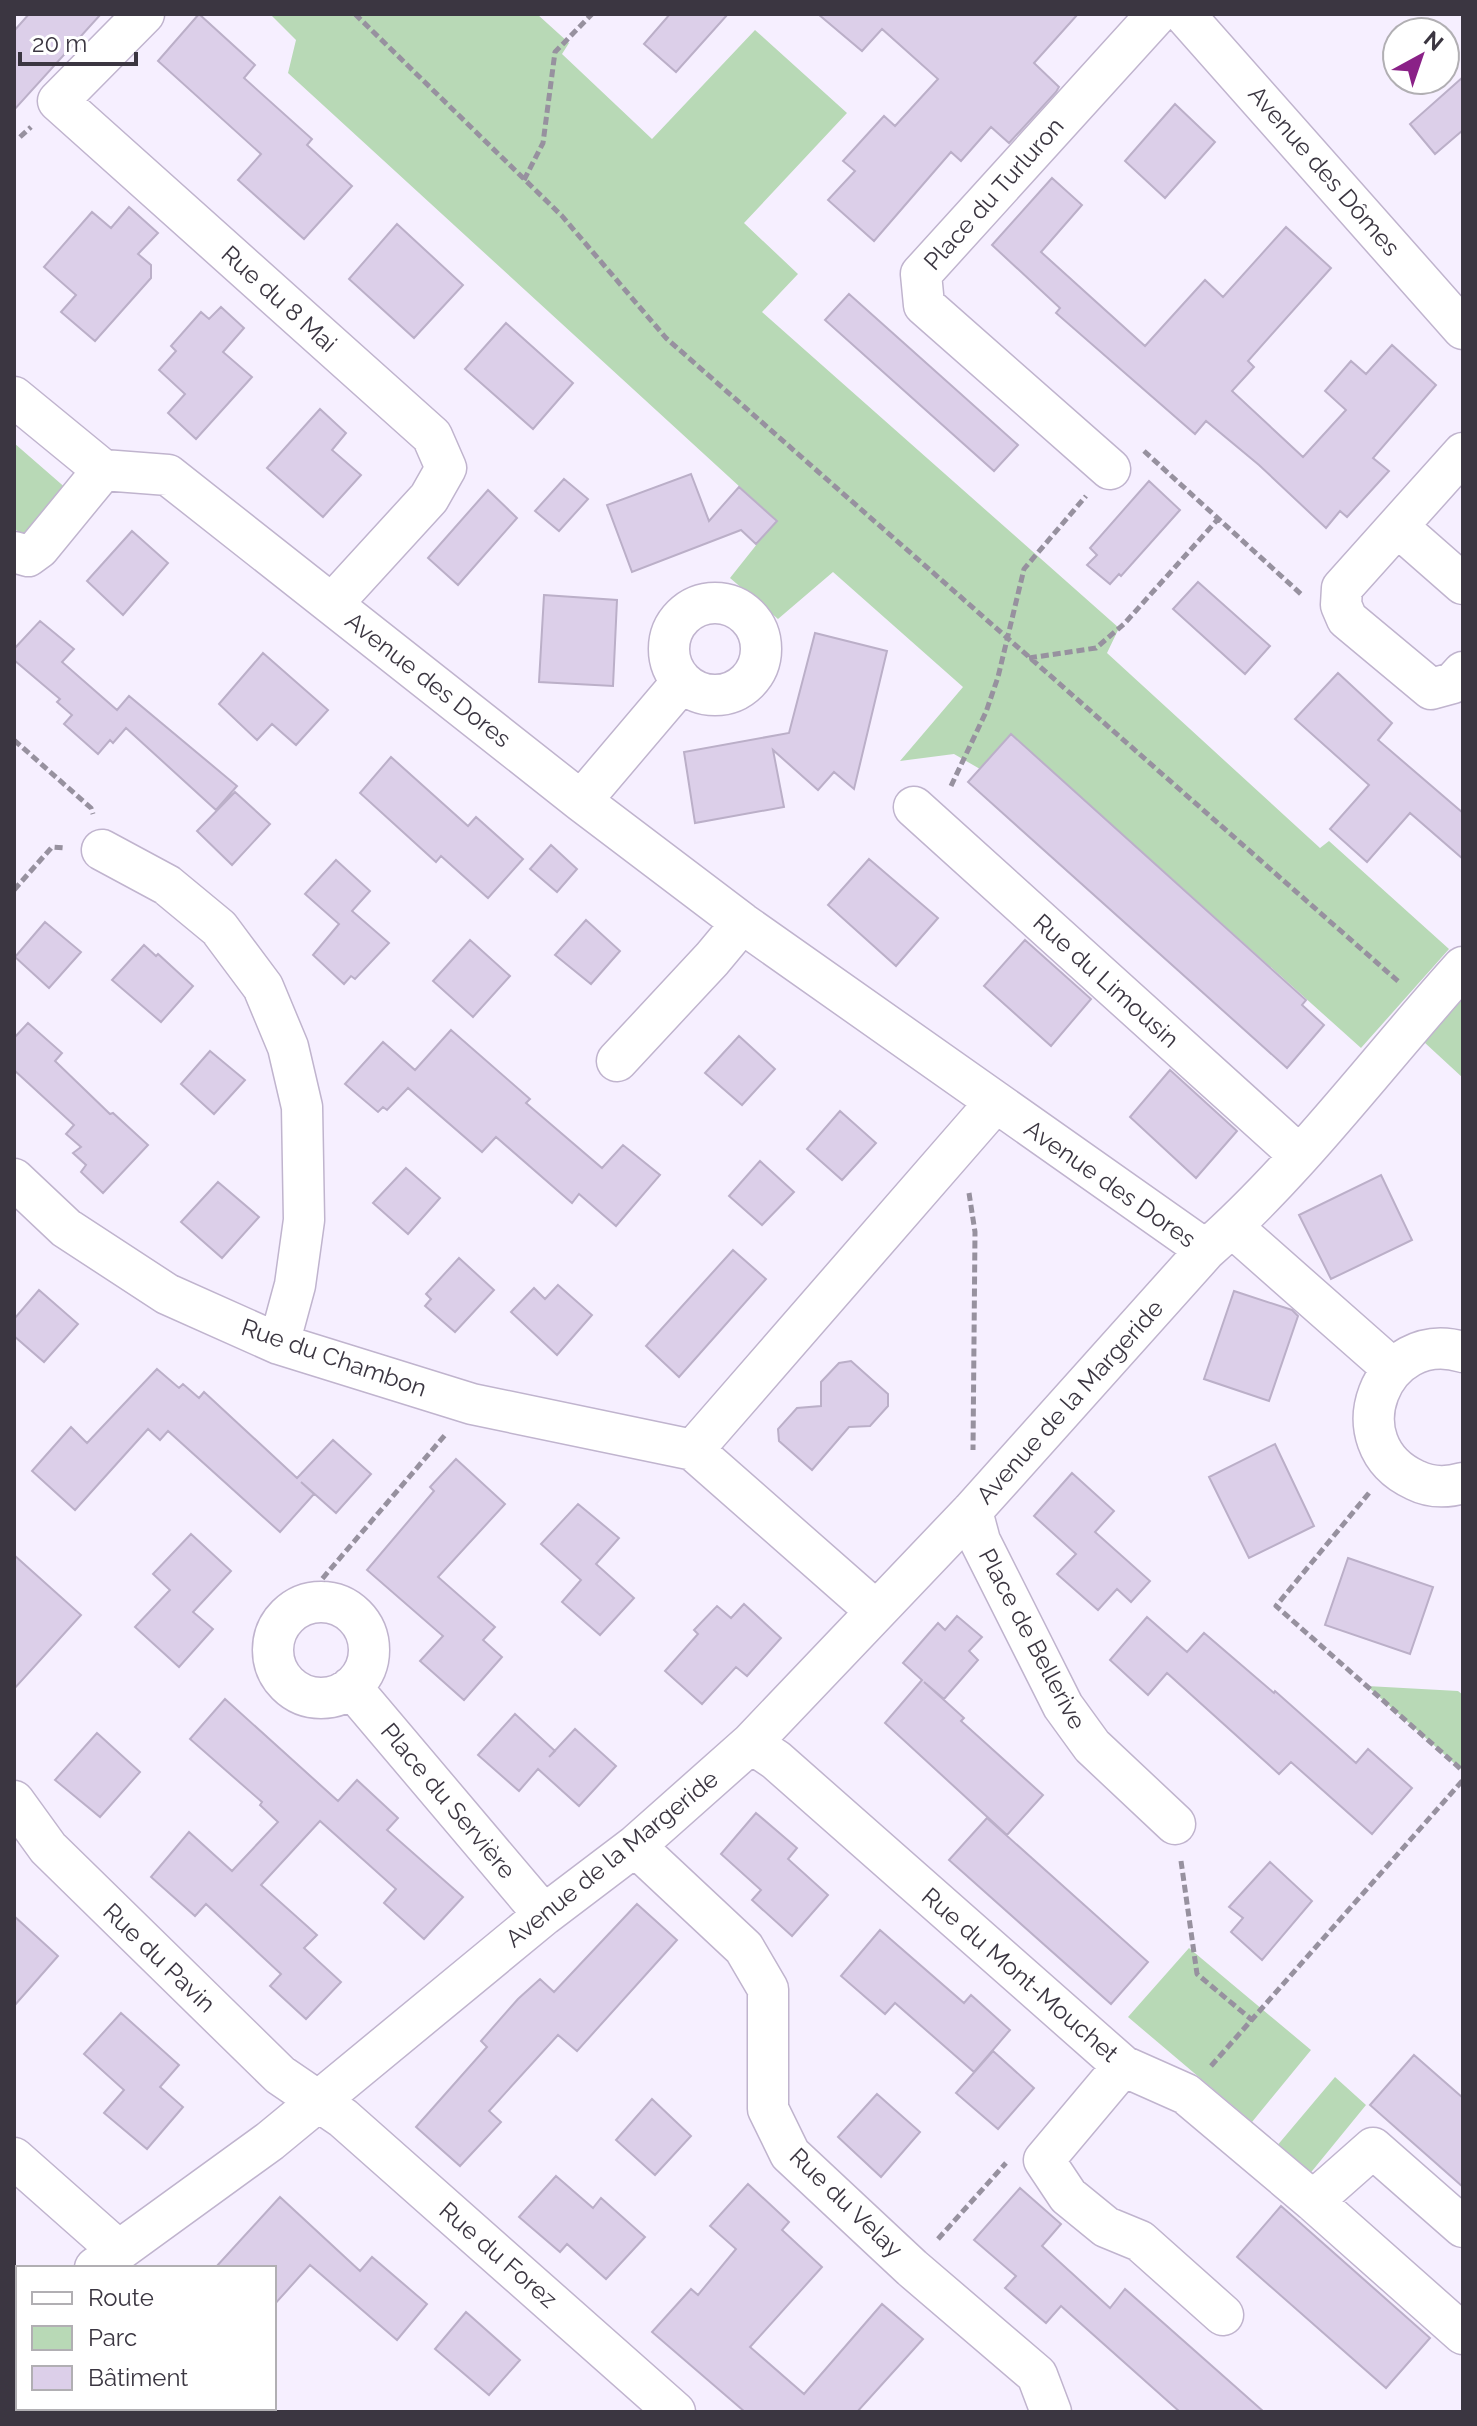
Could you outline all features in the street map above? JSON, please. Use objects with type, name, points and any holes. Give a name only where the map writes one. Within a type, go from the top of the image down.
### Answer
[{"type":"street","name":"Rue du 8 Mai","points":[[144,14],[58,101],[432,436],[446,468],[429,498],[332,604]]},
{"type":"street","name":"Place du Turluron","points":[[1110,469],[924,305],[921,274],[1157,14]]},
{"type":"street","name":"Avenue des Dômes","points":[[1184,14],[1463,329]]},
{"type":"street","points":[[14,397],[103,470],[39,548],[28,556],[14,552]]},
{"type":"street","points":[[1463,453],[1342,588],[1341,605],[1347,619],[1431,689],[1453,683],[1463,672]]},
{"type":"street","name":"Avenue des Dores","points":[[103,470],[168,475],[581,801],[742,923],[995,1103],[1219,1239],[1299,1155],[1463,967]]},
{"type":"street","points":[[1398,527],[1463,584]]},
{"type":"street","points":[[581,801],[682,682]]},
{"type":"street","name":"Rue du Limousin","points":[[921,814],[1299,1155]]},
{"type":"street","points":[[102,850],[167,885],[219,928],[263,987],[288,1047],[302,1107],[304,1220],[295,1285],[279,1344]]},
{"type":"street","points":[[617,1061],[742,923]]},
{"type":"street","points":[[693,1450],[995,1103]]},
{"type":"street","name":"Rue du Chambon","points":[[14,1179],[66,1228],[167,1294],[279,1344],[472,1404],[693,1450],[876,1611]]},
{"type":"street","points":[[1219,1239],[1393,1369]]},
{"type":"street","name":"Avenue de la Margeride","points":[[106,2259],[270,2141],[544,1915],[635,1846],[751,1743],[972,1511],[1219,1239]]},
{"type":"street","points":[[1463,1352],[1452,1348],[1430,1349],[1410,1356],[1393,1369],[1379,1388],[1373,1412],[1375,1436],[1386,1458],[1403,1475],[1425,1485],[1449,1487],[1463,1483]]},
{"type":"street","name":"Place de Bellerive","points":[[972,1511],[980,1541],[1063,1706],[1092,1746],[1175,1824]]},
{"type":"street","points":[[310,1602],[326,1602],[341,1606],[355,1616],[366,1636],[368,1660],[362,1675],[338,1695],[322,1698],[306,1696],[292,1689],[281,1677],[274,1663],[274,1640],[283,1618],[295,1608],[310,1602]]},
{"type":"street","name":"Place du Servière","points":[[351,1687],[544,1915]]},
{"type":"street","name":"Rue du Mont-Mouchet","points":[[751,1743],[776,1760],[1123,2066],[1044,2160]]},
{"type":"street","name":"Rue du Pavin","points":[[14,1801],[48,1848],[145,1946],[280,2075],[318,2101]]},
{"type":"street","name":"Rue du Velay","points":[[635,1846],[744,1948],[768,1989],[768,2109],[790,2154],[912,2268],[1037,2375],[1051,2412]]},
{"type":"street","points":[[1123,2066],[1186,2094],[1463,2334]]},
{"type":"street","name":"Rue du Forez","points":[[318,2101],[343,2118],[675,2412]]},
{"type":"street","points":[[1313,2201],[1373,2148],[1463,2227]]},
{"type":"street","points":[[14,2158],[106,2259]]},
{"type":"street","points":[[1044,2160],[1068,2196],[1106,2227],[1140,2241],[1223,2315]]},
{"type":"path","points":[[355,14],[562,216],[666,338],[1427,1007]]},
{"type":"path","points":[[524,180],[543,143],[555,52],[592,14]]},
{"type":"path","points":[[921,814],[959,772],[986,712],[1024,569],[1133,445],[1149,454],[1319,609],[1341,605]]},
{"type":"path","points":[[1029,658],[1096,648],[1124,624],[1219,518]]},
{"type":"path","points":[[14,740],[91,808],[102,850],[52,847],[14,890]]},
{"type":"path","points":[[968,1190],[975,1232],[972,1511]]},
{"type":"path","points":[[326,1602],[322,1579],[472,1404]]},
{"type":"path","points":[[1392,1464],[1276,1606],[1463,1771]]},
{"type":"path","points":[[1186,2094],[1463,1780]]},
{"type":"path","points":[[1175,1824],[1197,1974],[1253,2020]]},
{"type":"path","points":[[912,2268],[1011,2157],[1044,2160]]},
{"type":"green space","points":[[270,14],[537,14],[569,43],[562,54],[652,139],[755,30],[847,113],[744,223],[798,274],[762,312],[1119,628],[1107,653],[1320,848],[1329,841],[1449,949],[1361,1048],[1011,734],[980,769],[954,754],[900,761],[963,687],[833,572],[778,619],[730,578],[776,520],[288,73],[296,40]]},
{"type":"green space","points":[[14,443],[68,490],[27,539],[14,528]]},
{"type":"green space","points":[[1463,998],[1463,1078],[1424,1042]]},
{"type":"green space","points":[[1367,1686],[1458,1691],[1463,1695],[1463,1771]]},
{"type":"green space","points":[[1189,1948],[1311,2050],[1252,2122],[1128,2017]]},
{"type":"green space","points":[[1335,2077],[1366,2105],[1308,2176],[1276,2147]]},
{"type":"building","points":[[29,14],[101,14],[14,110],[14,31]]},
{"type":"building","points":[[199,14],[255,65],[244,78],[312,139],[307,145],[352,186],[304,239],[238,180],[261,154],[158,61]]},
{"type":"building","points":[[670,14],[728,14],[676,72],[644,44]]},
{"type":"building","points":[[818,14],[1078,14],[1034,63],[1059,87],[1056,92],[1009,143],[991,127],[961,161],[951,152],[874,241],[828,200],[855,171],[843,161],[884,116],[895,126],[938,79],[882,29],[862,51]]},
{"type":"building","points":[[1463,77],[1463,130],[1435,154],[1410,124],[1442,96],[1461,96]]},
{"type":"building","points":[[1175,104],[1215,142],[1165,198],[1125,161]]},
{"type":"building","points":[[1052,178],[1082,205],[1041,252],[1145,346],[1205,280],[1223,297],[1286,227],[1331,268],[1248,361],[1254,367],[1232,391],[1303,457],[1346,410],[1325,391],[1351,361],[1366,374],[1392,345],[1436,385],[1373,458],[1389,471],[1347,517],[1340,511],[1326,528],[1259,465],[1206,421],[1195,434],[1056,313],[1060,308],[992,245]]},
{"type":"building","points":[[129,207],[158,233],[138,254],[151,265],[151,278],[95,341],[61,312],[76,295],[44,267],[92,212],[111,228]]},
{"type":"building","points":[[397,224],[463,285],[414,338],[349,279]]},
{"type":"building","points":[[849,294],[1018,445],[994,471],[825,320]]},
{"type":"building","points":[[221,307],[244,328],[223,352],[252,377],[196,439],[168,413],[185,394],[159,370],[176,351],[171,346],[201,312],[209,319]]},
{"type":"building","points":[[506,323],[573,383],[533,429],[465,369]]},
{"type":"building","points":[[320,409],[346,433],[332,450],[361,475],[323,517],[267,468]]},
{"type":"building","points":[[691,474],[709,521],[739,487],[777,521],[756,544],[741,530],[632,572],[607,505]]},
{"type":"building","points":[[564,479],[588,499],[559,531],[535,511]]},
{"type":"building","points":[[1149,481],[1180,510],[1121,576],[1119,574],[1110,584],[1087,565],[1097,555],[1090,548]]},
{"type":"building","points":[[488,490],[517,518],[458,585],[428,558]]},
{"type":"building","points":[[132,531],[168,563],[123,615],[87,581]]},
{"type":"building","points":[[1198,582],[1270,646],[1245,674],[1173,609]]},
{"type":"building","points":[[544,595],[617,600],[613,686],[539,682]]},
{"type":"building","points":[[40,621],[74,649],[62,662],[117,710],[129,696],[237,786],[216,810],[126,728],[98,754],[64,724],[72,715],[57,702],[60,699],[14,660],[14,649]]},
{"type":"building","points":[[815,633],[887,651],[854,789],[834,772],[818,790],[773,750],[784,807],[695,823],[684,752],[789,733]]},
{"type":"building","points":[[263,653],[328,710],[296,745],[272,724],[257,740],[219,704]]},
{"type":"building","points":[[1338,673],[1392,723],[1378,740],[1463,813],[1463,859],[1410,813],[1367,862],[1330,829],[1369,785],[1295,719]]},
{"type":"building","points":[[1011,734],[1306,1000],[1302,1005],[1324,1025],[1287,1068],[968,782]]},
{"type":"building","points":[[391,757],[468,826],[476,817],[523,859],[488,898],[441,856],[436,862],[360,793]]},
{"type":"building","points":[[235,792],[270,824],[232,865],[197,831]]},
{"type":"building","points":[[551,845],[577,869],[557,892],[530,869]]},
{"type":"building","points":[[869,859],[938,918],[896,966],[828,905]]},
{"type":"building","points":[[336,860],[370,891],[352,911],[389,943],[355,979],[351,976],[344,984],[313,955],[339,924],[305,894]]},
{"type":"building","points":[[586,920],[620,951],[591,984],[555,955]]},
{"type":"building","points":[[45,922],[81,952],[49,988],[15,957]]},
{"type":"building","points":[[470,940],[510,976],[473,1017],[433,981]]},
{"type":"building","points":[[1025,940],[1091,999],[1051,1046],[984,986]]},
{"type":"building","points":[[144,945],[193,986],[161,1022],[112,980]]},
{"type":"building","points":[[28,1023],[62,1053],[55,1061],[110,1114],[113,1113],[148,1145],[103,1193],[81,1172],[86,1165],[73,1153],[81,1147],[66,1134],[74,1125],[14,1070],[14,1038]]},
{"type":"building","points":[[451,1030],[530,1099],[526,1103],[602,1168],[623,1145],[660,1175],[616,1226],[579,1194],[572,1203],[496,1137],[482,1152],[408,1088],[387,1110],[383,1107],[378,1112],[345,1084],[383,1042],[415,1070]]},
{"type":"building","points":[[739,1036],[775,1069],[742,1105],[705,1073]]},
{"type":"building","points":[[210,1051],[245,1080],[214,1114],[181,1084]]},
{"type":"building","points":[[1170,1070],[1237,1131],[1196,1178],[1130,1117]]},
{"type":"building","points":[[840,1111],[876,1143],[842,1180],[807,1149]]},
{"type":"building","points":[[760,1161],[794,1192],[762,1225],[729,1196]]},
{"type":"building","points":[[406,1168],[440,1198],[408,1234],[373,1203]]},
{"type":"building","points":[[1381,1175],[1412,1240],[1331,1279],[1299,1215]]},
{"type":"building","points":[[218,1182],[259,1217],[222,1258],[181,1222]]},
{"type":"building","points":[[733,1250],[766,1279],[679,1377],[646,1346]]},
{"type":"building","points":[[459,1258],[494,1290],[455,1332],[425,1306],[431,1299],[426,1294]]},
{"type":"building","points":[[558,1285],[592,1315],[557,1355],[511,1312],[534,1288],[545,1299]]},
{"type":"building","points":[[39,1290],[78,1324],[44,1362],[14,1336],[14,1319]]},
{"type":"building","points":[[1234,1291],[1292,1310],[1298,1316],[1269,1401],[1204,1379]]},
{"type":"building","points":[[851,1361],[888,1394],[888,1406],[870,1426],[849,1427],[812,1470],[779,1441],[778,1429],[797,1408],[821,1406],[821,1382],[839,1363]]},
{"type":"building","points":[[157,1369],[179,1388],[183,1384],[199,1398],[204,1392],[297,1478],[333,1440],[371,1474],[336,1513],[301,1482],[314,1494],[280,1532],[168,1431],[160,1440],[148,1429],[75,1510],[32,1471],[71,1427],[87,1443]]},
{"type":"building","points":[[1275,1444],[1314,1526],[1249,1558],[1209,1477]]},
{"type":"building","points":[[456,1459],[505,1504],[438,1577],[495,1627],[483,1640],[502,1657],[464,1700],[420,1661],[443,1636],[367,1570],[434,1491],[430,1487]]},
{"type":"building","points":[[1072,1473],[1114,1511],[1095,1532],[1150,1581],[1131,1602],[1117,1589],[1098,1610],[1057,1574],[1076,1554],[1034,1516]]},
{"type":"building","points":[[578,1504],[619,1538],[596,1564],[634,1598],[600,1635],[562,1602],[581,1580],[541,1544]]},
{"type":"building","points":[[191,1534],[231,1571],[193,1612],[213,1629],[179,1667],[135,1627],[170,1590],[153,1574]]},
{"type":"building","points":[[14,1555],[81,1615],[14,1689]]},
{"type":"building","points":[[1348,1558],[1433,1587],[1410,1654],[1325,1625]]},
{"type":"building","points":[[744,1604],[781,1638],[747,1676],[736,1667],[702,1704],[665,1671],[698,1634],[694,1630],[717,1606],[731,1618]]},
{"type":"building","points":[[957,1616],[982,1637],[969,1651],[978,1660],[944,1699],[924,1682],[964,1718],[961,1721],[1043,1795],[1007,1835],[885,1723],[922,1680],[903,1663],[938,1623],[945,1630]]},
{"type":"building","points":[[1147,1617],[1187,1652],[1204,1633],[1356,1763],[1368,1749],[1412,1788],[1372,1834],[1291,1762],[1279,1774],[1167,1673],[1148,1695],[1110,1660]]},
{"type":"building","points":[[225,1699],[338,1801],[357,1780],[398,1818],[387,1830],[463,1897],[424,1939],[384,1903],[396,1889],[320,1821],[261,1885],[317,1935],[304,1948],[341,1982],[306,2019],[270,1986],[281,1974],[206,1904],[195,1916],[151,1877],[189,1832],[232,1871],[278,1822],[260,1805],[262,1802],[190,1739]]},
{"type":"building","points":[[515,1714],[555,1751],[575,1729],[616,1766],[579,1806],[538,1769],[519,1791],[478,1755]]},
{"type":"building","points":[[97,1733],[140,1772],[100,1817],[55,1780]]},
{"type":"building","points":[[756,1813],[797,1848],[788,1859],[828,1895],[792,1936],[752,1900],[761,1890],[721,1854]]},
{"type":"building","points":[[987,1818],[1148,1962],[1111,2004],[949,1860]]},
{"type":"building","points":[[1270,1862],[1312,1901],[1262,1960],[1231,1932],[1243,1918],[1229,1907]]},
{"type":"building","points":[[637,1904],[677,1940],[577,2051],[558,2035],[489,2111],[501,2122],[460,2166],[416,2127],[487,2047],[481,2041],[518,1999],[540,1979],[554,1992]]},
{"type":"building","points":[[14,1916],[58,1956],[14,2006]]},
{"type":"building","points":[[880,1930],[964,2003],[971,1995],[1010,2030],[974,2072],[895,2003],[885,2014],[841,1976]]},
{"type":"building","points":[[121,2013],[179,2065],[160,2087],[183,2107],[147,2149],[104,2113],[124,2090],[84,2054]]},
{"type":"building","points":[[993,2051],[1034,2088],[998,2129],[956,2093]]},
{"type":"building","points":[[1414,2055],[1463,2098],[1463,2187],[1370,2105]]},
{"type":"building","points":[[877,2094],[920,2132],[881,2177],[838,2137]]},
{"type":"building","points":[[652,2099],[691,2136],[655,2175],[616,2140]]},
{"type":"building","points":[[556,2176],[593,2208],[601,2198],[645,2237],[606,2279],[567,2244],[560,2252],[519,2217]]},
{"type":"building","points":[[748,2184],[789,2222],[782,2230],[822,2267],[750,2347],[804,2394],[882,2304],[923,2339],[857,2412],[745,2412],[652,2332],[691,2289],[698,2295],[736,2249],[710,2226]]},
{"type":"building","points":[[1020,2188],[1061,2224],[1042,2246],[1110,2308],[1125,2289],[1264,2412],[1180,2412],[1061,2306],[1046,2323],[1005,2288],[1016,2276],[974,2240]]},
{"type":"building","points":[[280,2197],[360,2271],[372,2257],[427,2304],[397,2340],[310,2265],[276,2303],[276,2266],[217,2266]]},
{"type":"building","points":[[1281,2206],[1430,2338],[1386,2388],[1237,2257]]},
{"type":"building","points":[[466,2312],[520,2360],[489,2395],[435,2349]]}]
